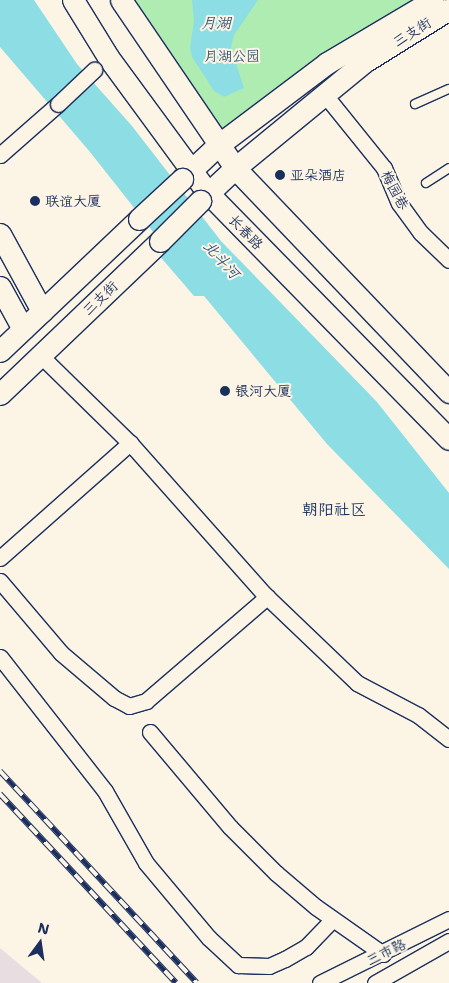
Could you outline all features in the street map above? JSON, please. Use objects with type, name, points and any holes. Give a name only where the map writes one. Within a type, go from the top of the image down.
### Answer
[{"type":"main road","name":"长春路","points":[[74,0],[101,63],[204,197],[449,439]]},
{"type":"main road","points":[[121,0],[217,146],[235,168],[449,392]]},
{"type":"main road","name":"三支街","points":[[187,175],[217,146],[328,64],[432,0]]},
{"type":"main road","name":"三支街","points":[[0,394],[235,168],[364,62],[449,9]]},
{"type":"main road","points":[[0,351],[139,218],[187,175]]},
{"type":"main road","points":[[0,234],[42,311]]},
{"type":"main road","points":[[0,287],[23,329]]},
{"type":"street","points":[[0,155],[101,63]]},
{"type":"street","name":"梅园巷","points":[[326,95],[384,168],[399,203],[421,233],[449,260]]},
{"type":"street","points":[[40,355],[130,443],[267,597],[356,682],[418,714],[449,739]]},
{"type":"street","points":[[0,558],[130,443]]},
{"type":"street","points":[[0,581],[61,652],[106,692],[128,706],[146,701],[267,597]]},
{"type":"street","points":[[0,657],[105,791],[146,863],[209,938],[238,965],[269,966],[285,960],[306,947],[332,920]]},
{"type":"street","points":[[150,732],[230,827],[276,873],[332,920],[383,954]]},
{"type":"street","name":"三市路","points":[[320,983],[383,954],[449,919]]},
{"type":"street","name":"三市路","points":[[375,983],[449,941]]},
{"type":"lane","points":[[414,104],[449,89]]},
{"type":"lane","points":[[426,183],[449,168]]},
{"type":"shaded area","points":[[0,948],[42,983],[0,983]]},
{"type":"green space","name":"月湖公园","points":[[128,0],[419,0],[216,135]]},
{"type":"water","name":"北斗河","points":[[0,0],[34,0],[77,64],[132,126],[221,241],[377,402],[449,493],[449,569],[327,444],[204,296],[194,296],[157,253],[165,247],[90,152],[0,47]]},
{"type":"water","name":"月湖","points":[[192,0],[258,0],[234,35],[231,47],[244,88],[224,97],[214,91],[192,57],[190,48],[194,21]]},
{"type":"railway","points":[[0,771],[197,983]]},
{"type":"railway","points":[[0,794],[176,983]]},
{"type":"place","name":"亚朵酒店","points":[[280,175]]},
{"type":"place","name":"联谊大厦","points":[[35,201]]},
{"type":"place","name":"银河大厦","points":[[225,391]]},
{"type":"district","name":"朝阳社区","points":[[334,510]]}]
